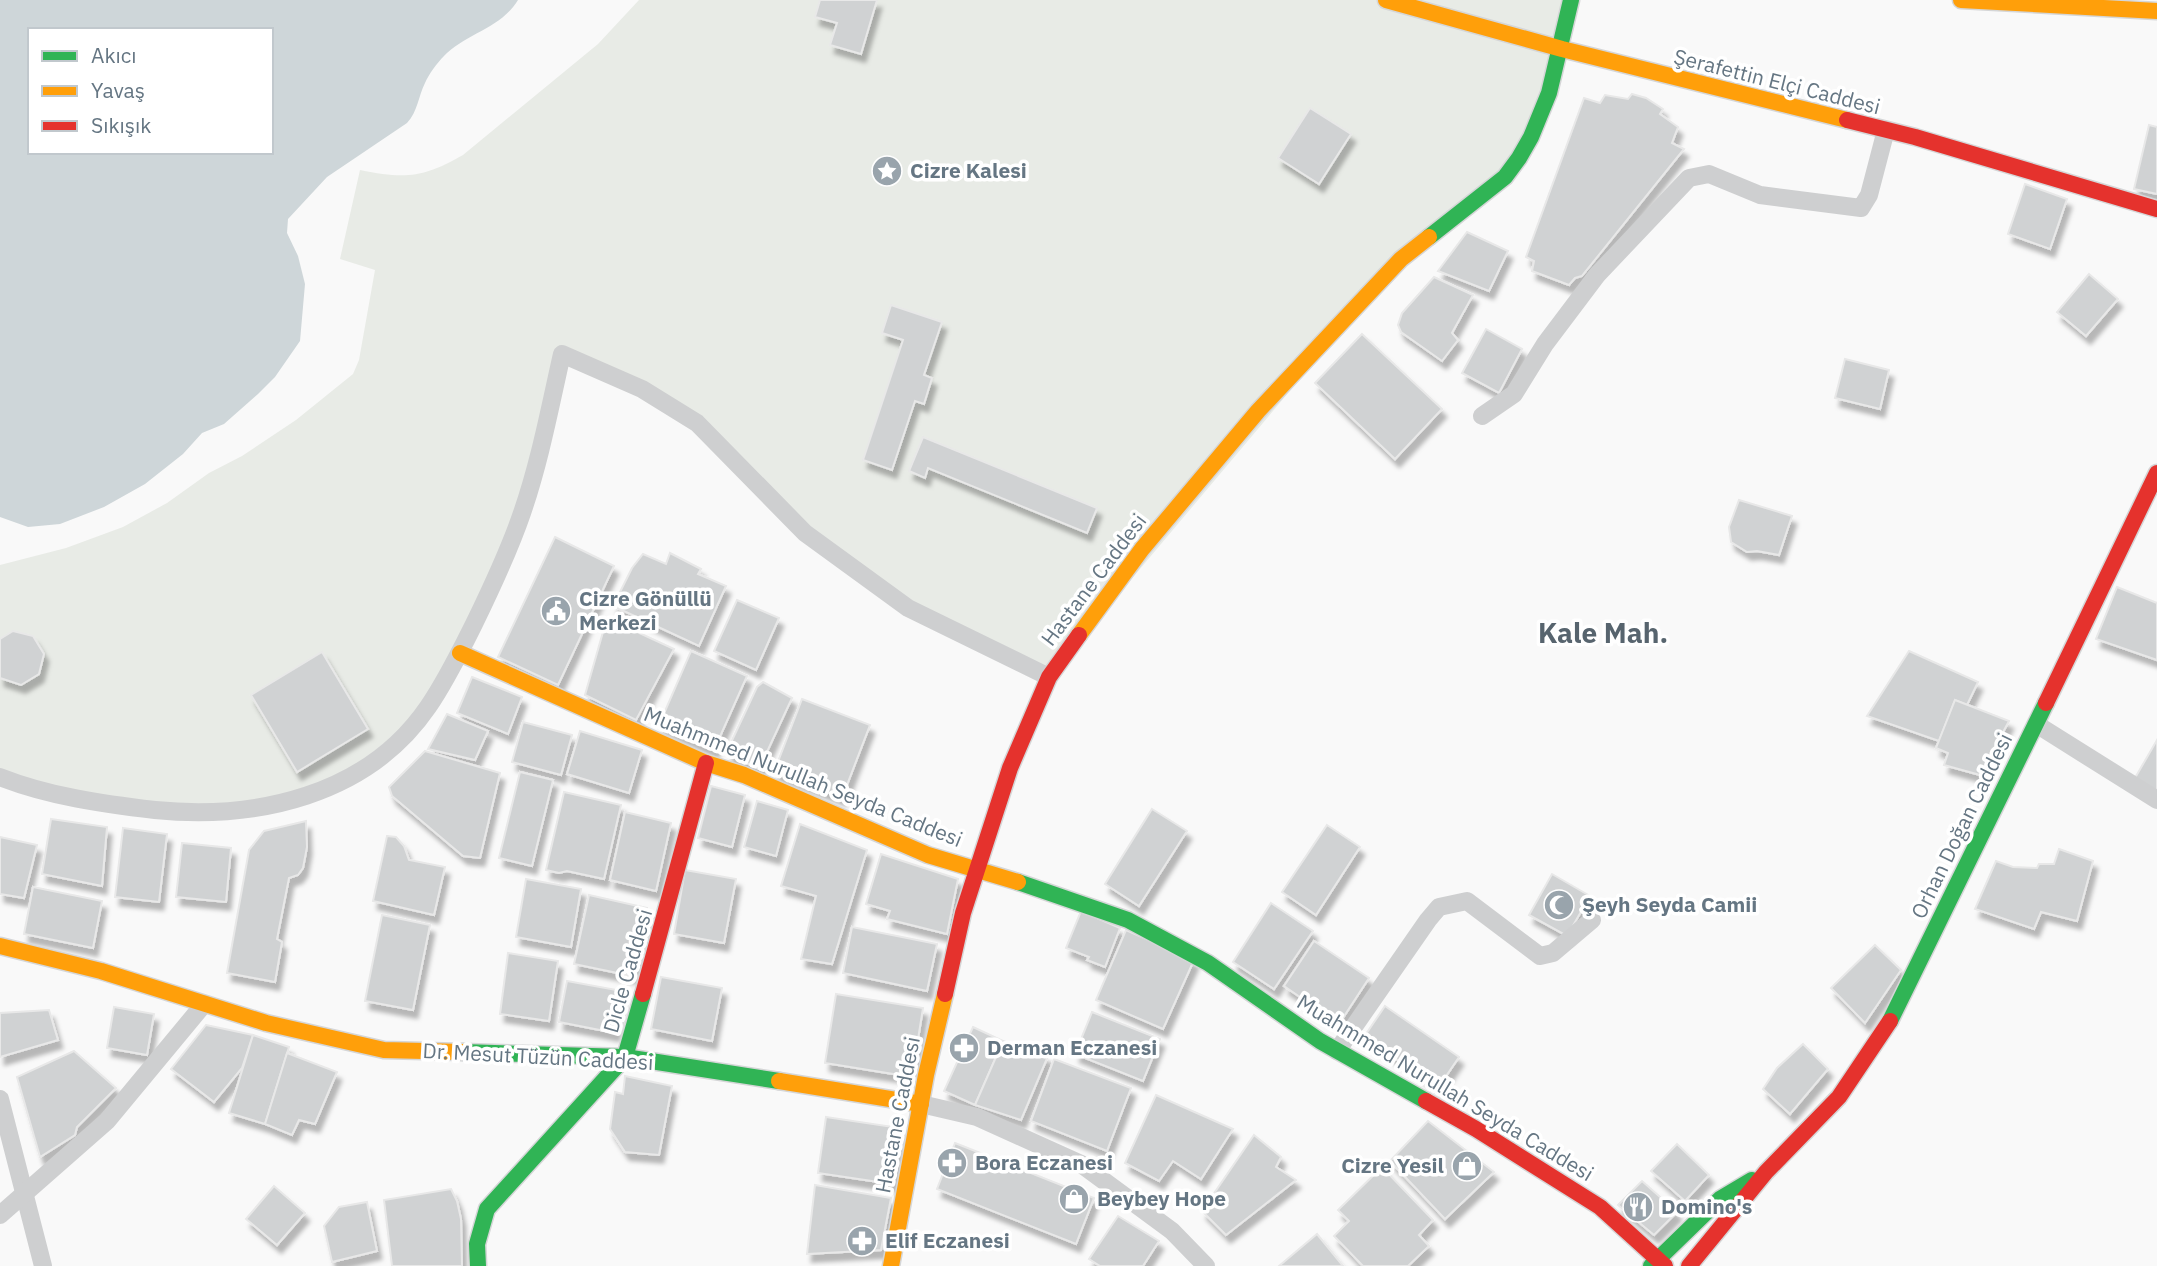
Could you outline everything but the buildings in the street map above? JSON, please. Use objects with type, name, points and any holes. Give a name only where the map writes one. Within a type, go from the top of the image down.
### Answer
[{"type":"street","name":"Şerafettin Elçi Caddesi","points":[[1386,0],[1562,49],[1886,130],[2157,209]]},
{"type":"street","name":"Hastane Caddesi","points":[[891,1266],[921,1104],[963,913],[1010,768],[1049,677],[1142,549],[1258,411],[1401,259],[1516,165],[1544,105],[1562,49],[1571,0]]},
{"type":"street","points":[[1961,0],[2157,11]]},
{"type":"street","points":[[1482,416],[1514,394],[1545,344],[1597,275],[1689,178],[1709,174],[1760,195],[1861,208],[1869,195],[1886,130]]},
{"type":"street","points":[[0,777],[21,785],[117,806],[185,813],[269,806],[301,799],[351,778],[399,740],[427,709],[460,653],[503,563],[523,511],[562,354],[642,389],[697,422],[805,533],[908,608],[1049,677]]},
{"type":"street","name":"Orhan Doğan Caddesi","points":[[1689,1266],[1766,1172],[1839,1097],[1884,1033],[2157,473]]},
{"type":"street","name":"Muahmmed Nurullah Seyda Caddesi","points":[[460,653],[706,764],[744,775],[928,855],[979,869],[1128,920],[1208,963],[1320,1041],[1475,1129],[1600,1207],[1658,1264]]},
{"type":"street","points":[[2036,724],[2157,800]]},
{"type":"street","name":"Dicle Caddesi","points":[[478,1266],[477,1244],[487,1209],[625,1057],[706,764]]},
{"type":"street","points":[[1337,1051],[1427,920],[1439,907],[1467,901],[1540,956],[1553,953],[1592,920]]},
{"type":"street","name":"Dr. Mesut Tüzün Caddesi","points":[[0,946],[101,971],[266,1023],[384,1050],[625,1057],[921,1104],[977,1116],[1081,1164],[1171,1231],[1206,1266]]},
{"type":"street","points":[[0,1215],[107,1121],[204,1003]]},
{"type":"street","points":[[0,1099],[43,1266]]},
{"type":"street","name":"Orhan Doğan Caddesi","points":[[1658,1264],[1720,1199],[1766,1172]]},
{"type":"shaded area","points":[[0,0],[518,0],[502,18],[453,48],[441,59],[427,80],[407,123],[327,177],[288,219],[287,233],[298,256],[305,284],[300,341],[275,377],[224,424],[202,433],[183,454],[145,484],[104,507],[60,524],[28,527],[0,517]]},
{"type":"shaded area","points":[[639,0],[1571,0],[1524,152],[1401,259],[1049,677],[908,608],[805,533],[697,423],[562,354],[523,511],[427,709],[327,789],[185,813],[0,777],[0,565],[66,548],[123,527],[167,503],[209,473],[242,456],[296,420],[353,374],[359,360],[375,270],[340,259],[360,170],[389,175],[413,174],[436,168],[463,155],[598,44]]},
{"type":"traffic: fast","points":[[1429,237],[1505,177],[1519,158],[1549,93],[1571,0]]},
{"type":"traffic: fast","points":[[1890,1021],[2046,703]]},
{"type":"traffic: fast","points":[[1018,882],[1128,920],[1208,963],[1320,1041],[1426,1101]]},
{"type":"traffic: fast","points":[[478,1266],[477,1244],[487,1209],[625,1057],[643,994]]},
{"type":"traffic: fast","points":[[463,1052],[625,1057],[779,1081]]},
{"type":"traffic: fast","points":[[1651,1266],[1720,1199],[1752,1180]]},
{"type":"traffic: slow","points":[[1386,0],[1562,49],[1847,120]]},
{"type":"traffic: slow","points":[[1961,0],[2157,11]]},
{"type":"traffic: slow","points":[[1079,635],[1142,549],[1258,411],[1401,259],[1429,237]]},
{"type":"traffic: slow","points":[[460,653],[706,763],[744,775],[928,855],[1018,882]]},
{"type":"traffic: slow","points":[[0,946],[101,971],[266,1023],[384,1050],[463,1052]]},
{"type":"traffic: slow","points":[[891,1266],[926,1075],[945,994]]},
{"type":"traffic: slow","points":[[779,1081],[921,1104]]},
{"type":"traffic: jam","points":[[1847,120],[1915,137],[2157,209]]},
{"type":"traffic: jam","points":[[2046,703],[2157,473]]},
{"type":"traffic: jam","points":[[945,994],[963,913],[1010,768],[1049,677],[1079,635]]},
{"type":"traffic: jam","points":[[643,994],[706,763]]},
{"type":"traffic: jam","points":[[1689,1266],[1766,1172],[1839,1097],[1890,1021]]},
{"type":"traffic: jam","points":[[1426,1101],[1476,1129],[1600,1207],[1665,1266]]},
{"type":"place","name":"Cizre Kalesi","points":[[887,171]]},
{"type":"place","name":"Cizre Gönüllü Merkezi","points":[[556,611]]},
{"type":"place","name":"Şeyh Seyda Camii","points":[[1559,905]]},
{"type":"place","name":"Derman Eczanesi","points":[[964,1048]]},
{"type":"place","name":"Bora Eczanesi","points":[[952,1163]]},
{"type":"place","name":"Cizre Yesil","points":[[1467,1166]]},
{"type":"place","name":"Beybey Hope","points":[[1074,1199]]},
{"type":"place","name":"Domino's","points":[[1638,1207]]},
{"type":"place","name":"Elif Eczanesi","points":[[862,1241]]},
{"type":"district","name":"Kale Mah.","points":[[1603,633]]}]
